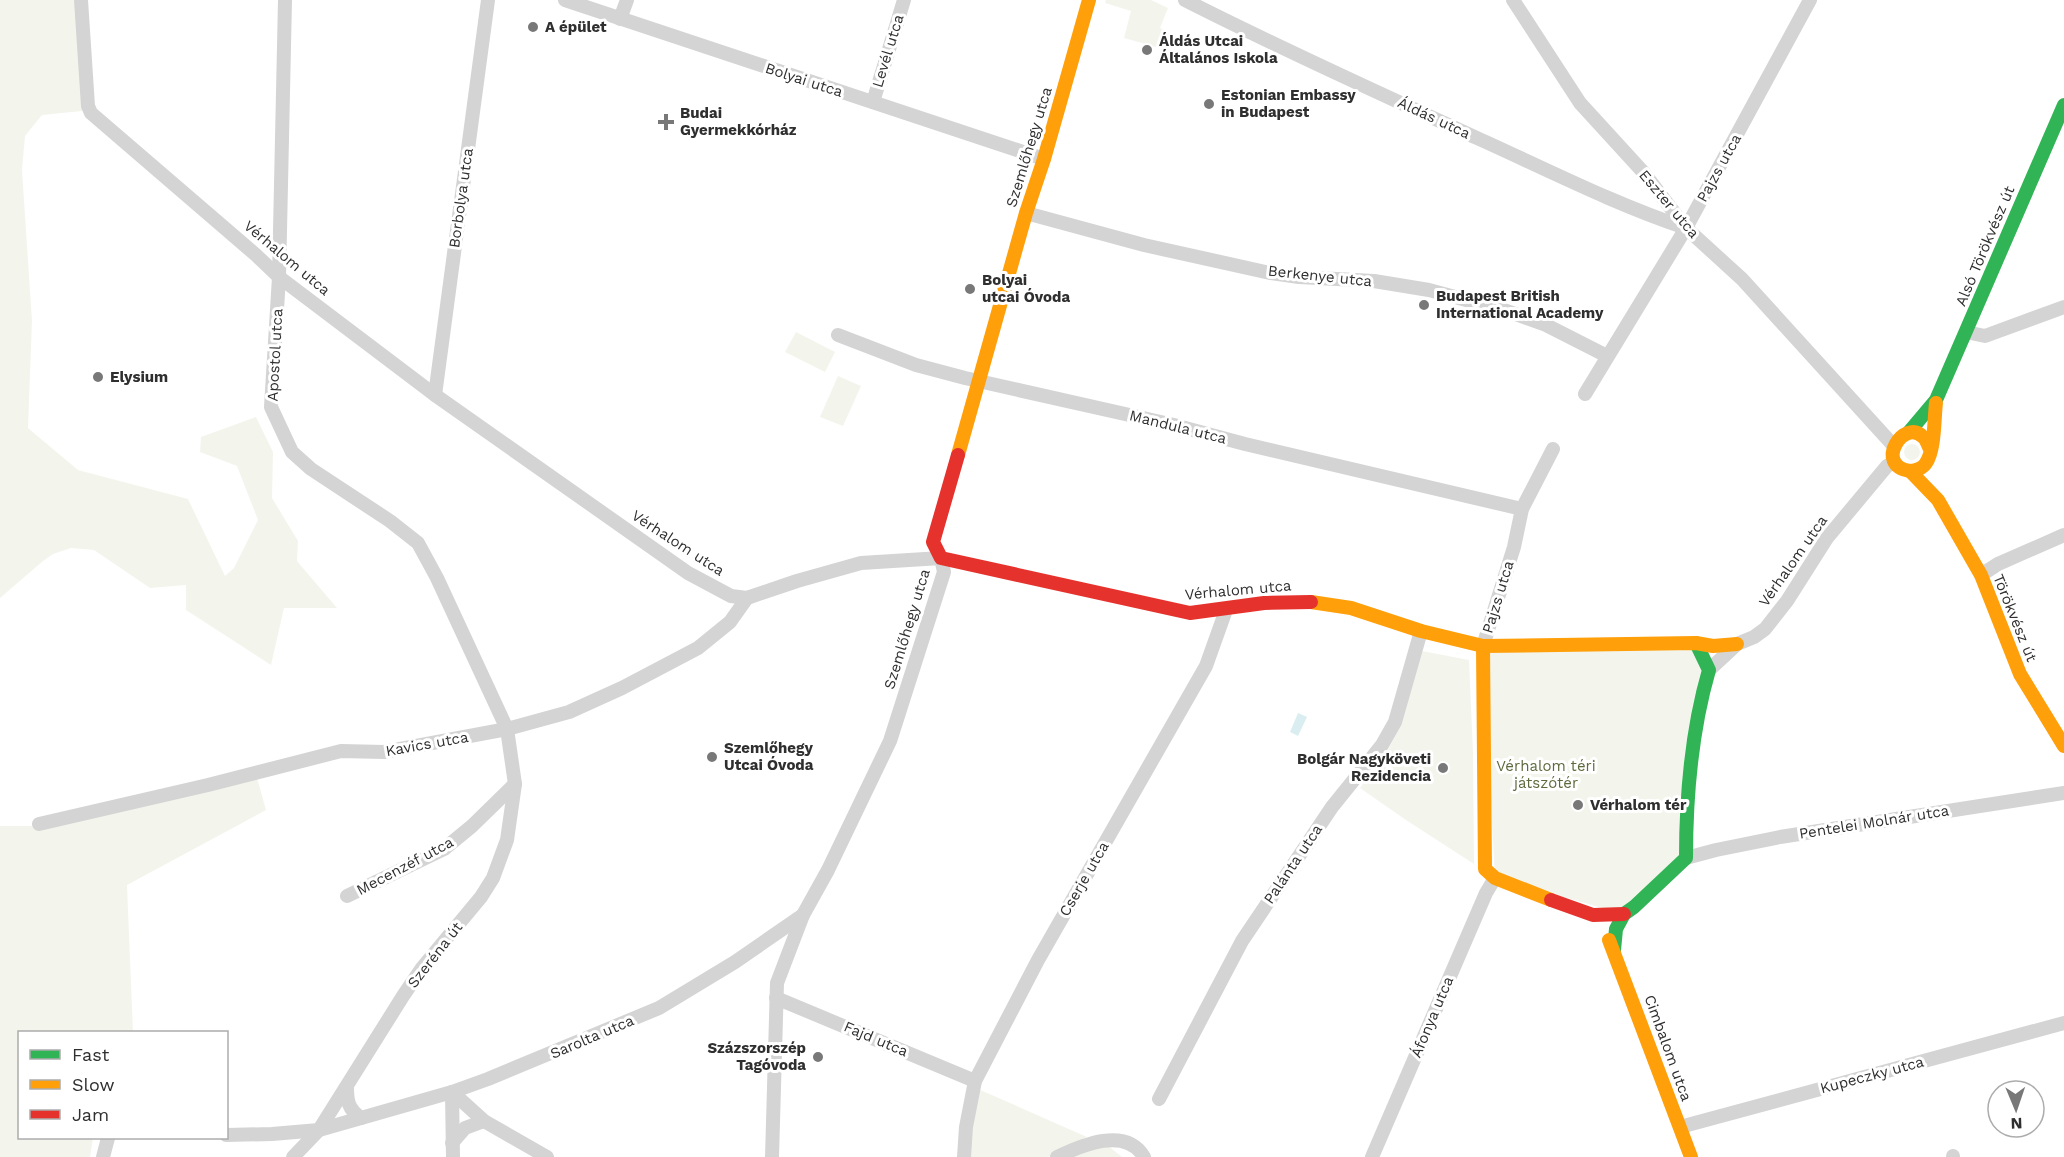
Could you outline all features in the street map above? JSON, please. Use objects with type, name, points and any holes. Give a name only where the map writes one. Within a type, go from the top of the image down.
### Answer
[{"type":"street","name":"Vérhalom utca","points":[[81,0],[88,106],[91,113],[279,277],[435,395],[688,573],[731,596],[747,598],[861,563],[941,558],[1190,613],[1226,610],[1264,603],[1304,601],[1352,608],[1421,631],[1483,646]]},
{"type":"street","name":"Apostol utca","points":[[285,0],[279,277],[271,408],[292,452],[311,469],[390,521],[418,543],[437,578],[507,729]]},
{"type":"street","name":"Borbolya utca","points":[[435,395],[488,0]]},
{"type":"street","name":"Bolyai utca","points":[[565,0],[975,138],[1044,159]]},
{"type":"street","points":[[620,19],[627,0]]},
{"type":"street","name":"Levél utca","points":[[873,102],[904,0]]},
{"type":"street","name":"Szemlőhegy utca","points":[[772,1157],[777,982],[803,915],[828,870],[890,741],[944,572],[941,558],[933,542],[936,527],[1089,0]]},
{"type":"street","name":"Áldás utca","points":[[1185,0],[1320,66],[1509,152],[1686,228]]},
{"type":"street","name":"Eszter utca","points":[[1513,0],[1580,103],[1644,173],[1686,228],[1742,279],[1893,445]]},
{"type":"street","name":"Pajzs utca","points":[[1585,394],[1686,228],[1810,0]]},
{"type":"street","name":"Alsó Törökvész út","points":[[1909,432],[1936,400],[2062,111]]},
{"type":"street","name":"Berkenye utca","points":[[1026,213],[1144,245],[1270,273],[1374,281],[1429,290],[1507,311],[1546,325],[1607,356]]},
{"type":"street","points":[[1966,332],[1985,336],[2064,307]]},
{"type":"street","name":"Mandula utca","points":[[838,335],[916,365],[1522,509]]},
{"type":"street","name":"Alsó Törökvész út","points":[[1930,453],[1936,400]]},
{"type":"street","points":[[1909,432],[1923,436],[1928,442],[1930,453],[1924,466],[1910,471],[1895,462],[1893,456],[1893,445],[1899,436],[1909,432]]},
{"type":"street","name":"Pajzs utca","points":[[1483,646],[1514,547],[1522,509],[1553,449]]},
{"type":"street","name":"Törökvész út","points":[[1930,453],[1933,482],[1938,500]]},
{"type":"street","name":"Vérhalom utca","points":[[1709,670],[1737,644],[1754,637],[1765,629],[1787,601],[1827,538],[1887,466],[1895,462]]},
{"type":"street","name":"Törökvész út","points":[[1910,471],[1938,500],[1981,575],[2020,674],[2064,746]]},
{"type":"street","points":[[1981,575],[1998,564],[2064,535]]},
{"type":"street","name":"Kavics utca","points":[[39,824],[341,751],[384,752],[507,729],[569,712],[622,688],[698,648],[730,622],[747,598]]},
{"type":"street","name":"Cserje utca","points":[[964,1157],[966,1126],[975,1081],[1038,960],[1206,666],[1226,610]]},
{"type":"street","name":"Palánta utca","points":[[1159,1099],[1242,941],[1332,807],[1382,745],[1395,722],[1421,631]]},
{"type":"street","points":[[1624,914],[1593,915],[1495,878],[1485,868],[1483,646],[1696,643],[1713,646],[1737,644]]},
{"type":"street","points":[[1614,950],[1616,929],[1624,914],[1686,858],[1686,792],[1689,757],[1695,722],[1709,670],[1696,643]]},
{"type":"street","name":"Szeréna út","points":[[293,1157],[319,1130],[422,968],[481,897],[493,878],[507,840],[515,784],[507,729]]},
{"type":"street","name":"Mecenzéf utca","points":[[347,896],[444,849],[472,826],[515,784]]},
{"type":"street","name":"Pentelei Molnár utca","points":[[1686,858],[1780,837],[2064,793]]},
{"type":"street","name":"Áfonya utca","points":[[1372,1157],[1486,893],[1495,878]]},
{"type":"street","name":"Sarolta utca","points":[[228,1135],[319,1130],[452,1092],[542,1058],[659,1008],[735,963],[803,915]]},
{"type":"street","name":"Cimbalom utca","points":[[1593,915],[1614,950],[1691,1157]]},
{"type":"street","name":"Fajd utca","points":[[776,998],[975,1081]]},
{"type":"street","name":"Kupeczky utca","points":[[1680,1127],[2064,1023]]},
{"type":"street","points":[[347,1085],[347,1102],[354,1113],[361,1118]]},
{"type":"street","points":[[452,1092],[484,1121],[547,1157]]},
{"type":"street","points":[[452,1092],[452,1150]]},
{"type":"street","points":[[452,1150],[465,1128],[484,1121]]},
{"type":"street","points":[[103,1157],[108,1139]]},
{"type":"street","points":[[1057,1157],[1079,1146],[1116,1140],[1133,1144],[1144,1157]]},
{"type":"green space","points":[[0,0],[75,0],[82,111],[42,115],[25,136],[22,170],[32,321],[28,428],[78,470],[188,499],[225,576],[234,568],[258,520],[237,466],[200,452],[201,437],[256,417],[273,452],[272,498],[298,541],[297,561],[337,608],[284,608],[271,665],[186,610],[186,585],[150,588],[94,550],[71,548],[53,554],[0,598]]},
{"type":"green space","points":[[1106,0],[1151,0],[1168,8],[1160,28],[1174,34],[1171,44],[1158,40],[1156,47],[1124,38],[1131,11],[1105,3]]},
{"type":"green space","points":[[796,332],[835,352],[825,372],[785,352]]},
{"type":"green space","points":[[838,376],[861,386],[843,426],[820,417]]},
{"type":"green space","points":[[1909,444],[1915,444],[1920,452],[1918,458],[1909,460],[1904,455],[1904,449]]},
{"type":"green space","name":"Vérhalom tér","points":[[1696,643],[1704,657],[1686,858],[1624,914],[1495,878],[1483,646]]},
{"type":"green space","points":[[1422,651],[1469,660],[1474,864],[1360,788],[1388,750],[1401,725]]},
{"type":"green space","points":[[257,778],[266,810],[127,885],[133,1031],[18,1031],[18,1139],[93,1139],[90,1157],[0,1157],[0,826],[42,826]]},
{"type":"green space","points":[[978,1089],[1087,1137],[1049,1157],[971,1157]]},
{"type":"green space","points":[[1102,1141],[1122,1157],[1057,1157]]},
{"type":"shaded area","points":[[1298,713],[1307,717],[1298,736],[1290,732]]},
{"type":"traffic: fast","points":[[1909,432],[1936,400],[2064,105]]},
{"type":"traffic: fast","points":[[1614,950],[1616,929],[1624,914],[1686,858],[1691,763],[1698,717],[1709,670],[1696,643]]},
{"type":"traffic: slow","points":[[958,455],[1089,0]]},
{"type":"traffic: slow","points":[[1930,449],[1923,437],[1915,433],[1908,433],[1896,445],[1893,453],[1894,461],[1899,467],[1910,471],[1919,469],[1926,463],[1933,443],[1936,403]]},
{"type":"traffic: slow","points":[[1910,471],[1938,500],[1981,575],[2020,674],[2064,746]]},
{"type":"traffic: slow","points":[[1311,602],[1351,608],[1421,631],[1483,646],[1696,643],[1713,646],[1737,644]]},
{"type":"traffic: slow","points":[[1483,646],[1485,869],[1495,878],[1551,900]]},
{"type":"traffic: slow","points":[[1609,940],[1691,1157]]},
{"type":"traffic: jam","points":[[958,455],[933,542],[941,558],[1190,613],[1264,603],[1311,602]]},
{"type":"traffic: jam","points":[[1551,900],[1593,915],[1624,914]]},
{"type":"place","name":"A épület","points":[[533,27]]},
{"type":"place","name":"Áldás Utcai Általános Iskola","points":[[1147,50]]},
{"type":"place","name":"Estonian Embassy in Budapest","points":[[1209,104]]},
{"type":"place","name":"Budai Gyermekkórház","points":[[666,122]]},
{"type":"place","name":"Bolyai utcai Óvoda","points":[[970,289]]},
{"type":"place","name":"Budapest British International Academy","points":[[1424,305]]},
{"type":"place","name":"Elysium","points":[[98,377]]},
{"type":"place","name":"Szemlőhegy Utcai Óvoda","points":[[712,757]]},
{"type":"place","name":"Bolgár Nagyköveti Rezidencia","points":[[1443,768]]},
{"type":"place","name":"Vérhalom tér","points":[[1578,805]]},
{"type":"place","name":"Százszorszép Tagóvoda","points":[[818,1057]]},
{"type":"park label","name":"Vérhalom téri játszótér","points":[[1546,774]]}]
